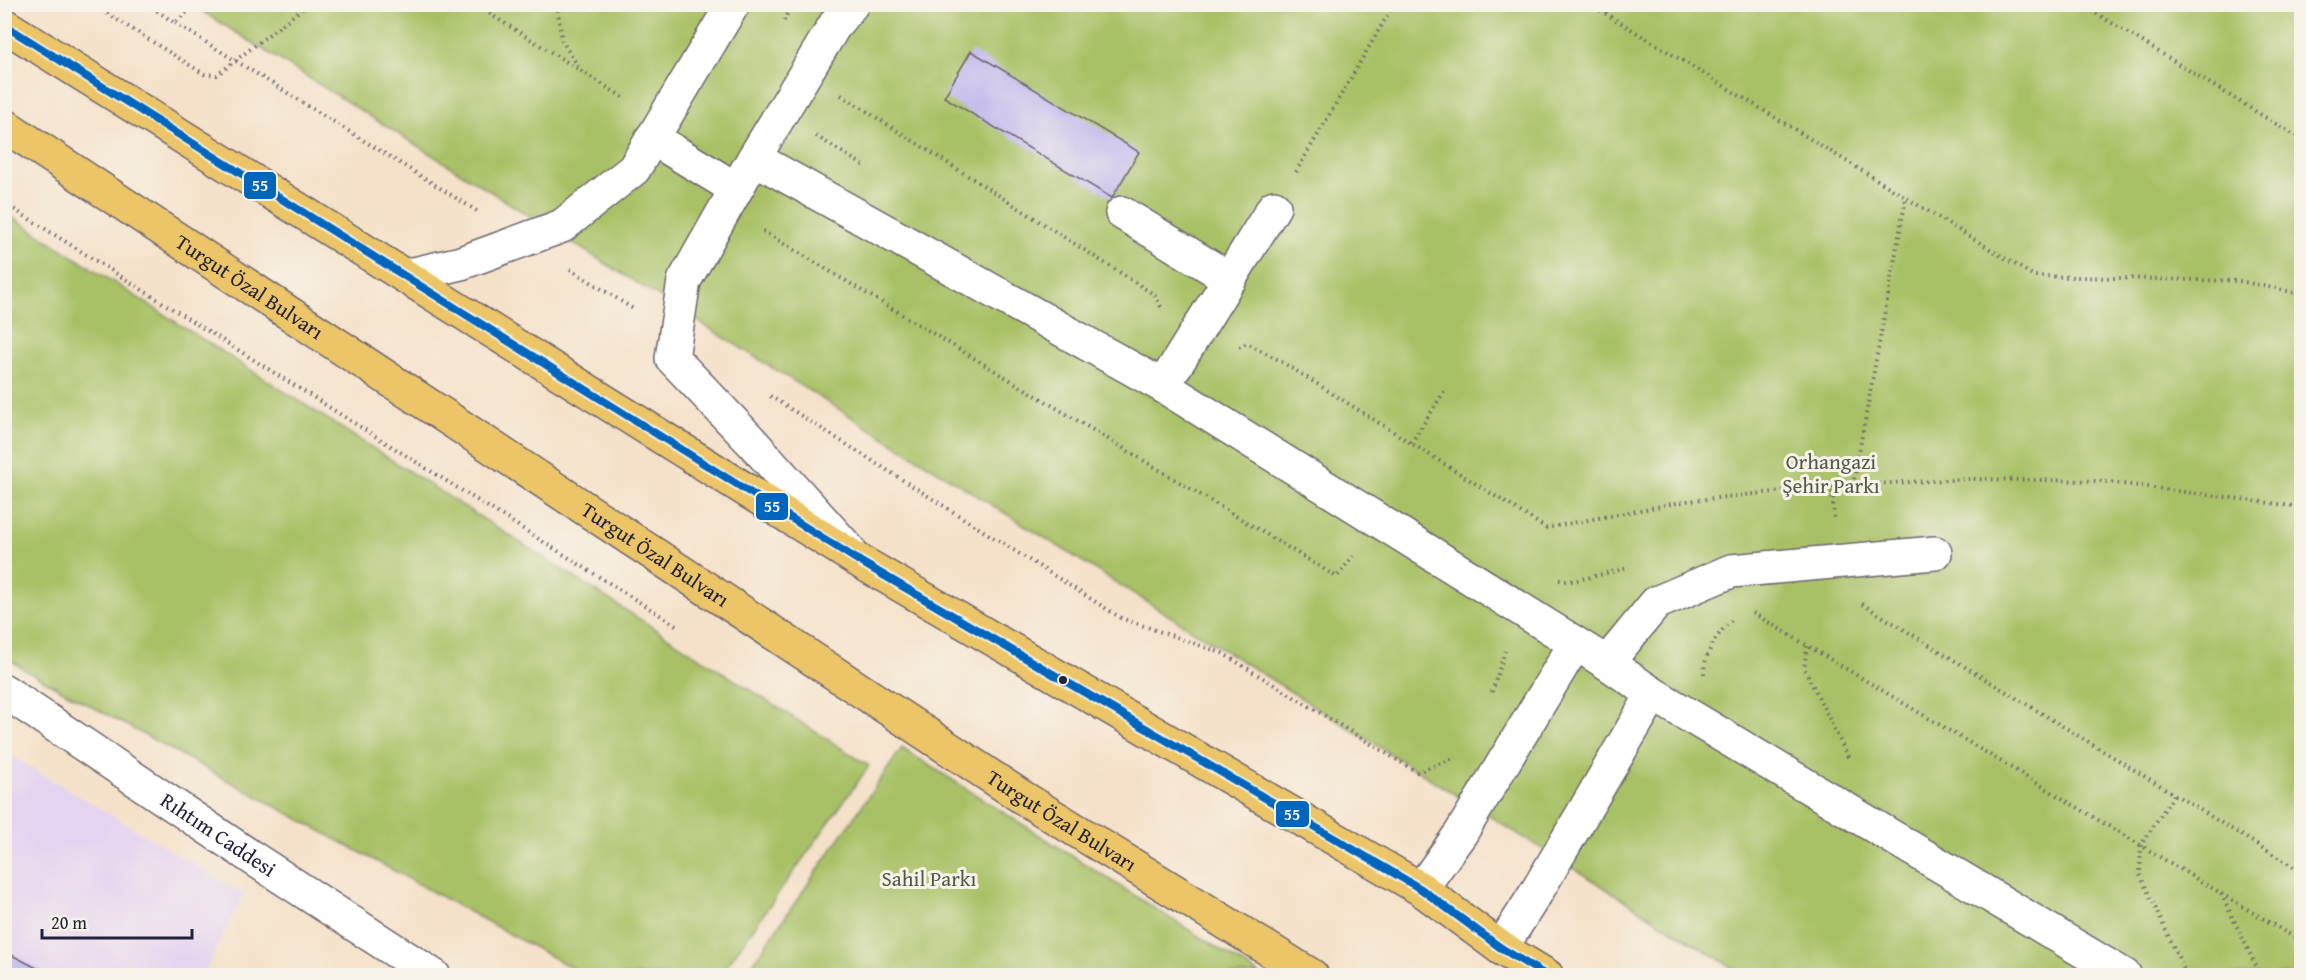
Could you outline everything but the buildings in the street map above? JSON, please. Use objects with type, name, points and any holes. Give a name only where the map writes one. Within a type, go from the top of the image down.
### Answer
[{"type":"highway","points":[[8,36],[405,276],[861,562],[1421,889],[1501,948],[1547,975]]},
{"type":"highway","name":"Turgut Özal Bulvarı","points":[[4,125],[1022,797],[1312,975]]},
{"type":"street","points":[[405,276],[461,263],[562,226],[634,169],[733,4]]},
{"type":"street","points":[[852,4],[836,23],[806,72],[684,281],[672,358],[861,562]]},
{"type":"street","points":[[657,130],[736,189]]},
{"type":"street","points":[[754,158],[1163,386],[1653,694],[2125,975]]},
{"type":"street","points":[[1163,386],[1275,207]]},
{"type":"street","points":[[1122,213],[1230,279]]},
{"type":"street","points":[[1607,663],[1656,603],[1731,571],[1935,553]]},
{"type":"street","points":[[1421,889],[1461,833],[1575,644]]},
{"type":"street","name":"Rıhtım Caddesi","points":[[4,691],[254,859],[434,975]]},
{"type":"street","points":[[1501,948],[1653,694]]},
{"type":"path","points":[[92,4],[204,74],[217,75],[308,4]]},
{"type":"path","points":[[147,4],[235,62],[675,335]]},
{"type":"path","points":[[175,23],[196,4]]},
{"type":"path","points":[[474,4],[581,71],[657,130]]},
{"type":"path","points":[[557,4],[562,41],[581,71]]},
{"type":"path","points":[[782,25],[793,4]]},
{"type":"path","points":[[793,4],[795,44],[806,72],[1155,295],[1164,315]]},
{"type":"path","points":[[1275,207],[1395,4]]},
{"type":"path","points":[[1590,4],[2034,276],[2239,281],[2301,294]]},
{"type":"path","points":[[2081,4],[2301,140]]},
{"type":"path","points":[[786,106],[810,132],[870,170]]},
{"type":"path","points":[[1853,484],[1906,198]]},
{"type":"path","points":[[4,203],[686,631]]},
{"type":"path","points":[[767,222],[762,230],[1337,577],[1359,548]]},
{"type":"path","points":[[1229,351],[1247,344],[1279,360],[1546,528],[1687,501],[1853,484],[1969,479],[2100,481],[2301,507]]},
{"type":"path","points":[[1411,443],[1446,389]]},
{"type":"path","points":[[766,393],[1121,618],[1222,653],[1417,772],[1455,758]]},
{"type":"path","points":[[1832,486],[1835,525]]},
{"type":"path","points":[[1556,580],[1574,580],[1629,568]]},
{"type":"path","points":[[1852,598],[2301,872]]},
{"type":"path","points":[[1744,609],[2301,942]]},
{"type":"path","points":[[1709,682],[1703,673],[1708,652],[1724,627],[1737,615]]},
{"type":"path","points":[[1808,646],[1804,668],[1854,767]]},
{"type":"path","points":[[1488,700],[1493,691],[1506,647]]},
{"type":"path","points":[[2174,795],[2141,846],[2140,875],[2187,975]]},
{"type":"path","points":[[2220,893],[2261,975]]},
{"type":"shaded area","points":[[5,752],[244,894],[203,975],[5,976]]},
{"type":"green space","name":"Orhangazi Şehir Parkı","points":[[192,5],[2301,5],[2301,975],[1744,975]]},
{"type":"green space","points":[[4,212],[869,766],[720,975],[585,975],[25,670],[5,656]]},
{"type":"green space","name":"Sahil Parkı","points":[[902,748],[1260,975],[745,975]]},
{"type":"transit line","name":"55","points":[[4,25],[861,562],[1421,889],[1501,948],[1547,976]]}]
